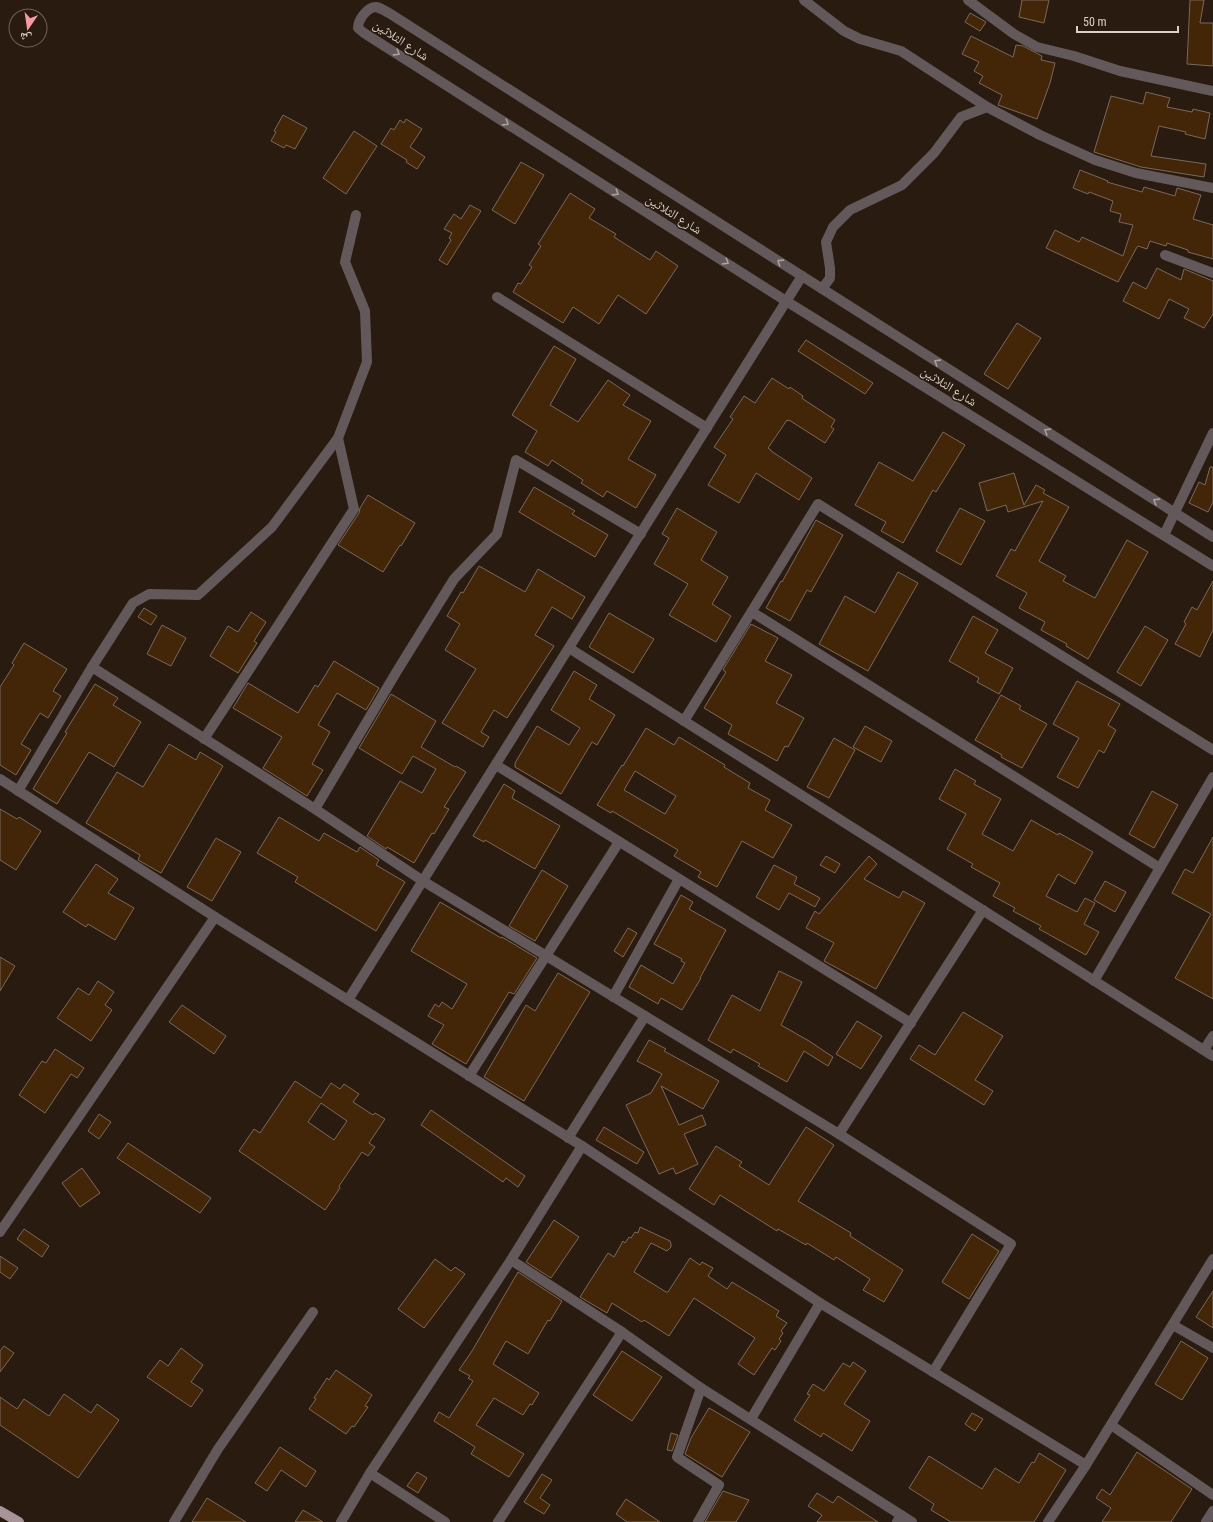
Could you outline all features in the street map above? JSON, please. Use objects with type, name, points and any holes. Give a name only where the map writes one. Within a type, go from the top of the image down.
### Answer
[{"type":"main road","points":[[0,1511],[19,1522]]},
{"type":"street","points":[[804,0],[844,30],[860,39],[901,51],[988,107],[1040,135],[1095,160],[1136,173],[1213,188]]},
{"type":"street","points":[[968,0],[1014,34],[1037,48],[1074,56],[1120,71],[1213,91]]},
{"type":"street","name":"شارع الثلاثين","points":[[1213,537],[389,12],[378,8],[373,8],[362,16],[358,22],[358,28],[364,33],[786,301],[1213,566]]},
{"type":"street","points":[[822,289],[830,278],[826,242],[833,228],[850,210],[902,185],[934,153],[961,117],[988,107]]},
{"type":"street","points":[[18,791],[133,603],[149,594],[198,595],[272,526],[338,438],[367,362],[365,311],[346,262],[356,215]]},
{"type":"street","points":[[1165,255],[1213,273]]},
{"type":"street","points":[[348,1000],[802,276]]},
{"type":"street","points":[[497,297],[707,428]]},
{"type":"street","points":[[1164,535],[1176,513],[1213,433]]},
{"type":"street","points":[[204,739],[354,509],[338,438]]},
{"type":"street","points":[[315,809],[454,579],[497,534],[516,460],[641,534]]},
{"type":"street","points":[[684,721],[818,504],[1213,750]]},
{"type":"street","points":[[752,612],[1160,868]]},
{"type":"street","points":[[569,648],[1213,1056]]},
{"type":"street","points":[[92,668],[315,809],[423,881],[839,1134],[1011,1244],[933,1372]]},
{"type":"street","points":[[496,765],[911,1023]]},
{"type":"street","points":[[1094,981],[1213,777]]},
{"type":"street","points":[[0,779],[215,917],[582,1146],[820,1303],[1086,1465]]},
{"type":"street","points":[[469,1076],[618,842]]},
{"type":"street","points":[[613,997],[679,879]]},
{"type":"street","points":[[839,1134],[982,910]]},
{"type":"street","points":[[0,1232],[215,917]]},
{"type":"street","points":[[568,1138],[645,1016]]},
{"type":"street","points":[[1204,1050],[1213,1036]]},
{"type":"street","points":[[341,1522],[370,1473],[511,1260],[582,1146]]},
{"type":"street","points":[[1048,1522],[1086,1465],[1213,1259]]},
{"type":"street","points":[[511,1260],[622,1332],[701,1388],[751,1419],[899,1519],[912,1522]]},
{"type":"street","points":[[751,1419],[820,1303]]},
{"type":"street","points":[[174,1522],[218,1449],[313,1312]]},
{"type":"street","points":[[1173,1325],[1213,1348]]},
{"type":"street","points":[[498,1522],[622,1332]]},
{"type":"street","points":[[698,1522],[719,1485],[677,1457],[701,1388]]},
{"type":"street","points":[[1111,1425],[1213,1495]]},
{"type":"street","points":[[370,1473],[445,1522]]},
{"type":"street","points":[[1206,1522],[1213,1511]]},
{"type":"building","points":[[1022,0],[1049,0],[1044,23],[1019,17]]},
{"type":"building","points":[[1190,0],[1204,0],[1200,23],[1213,23],[1213,66],[1187,64]]},
{"type":"building","points":[[970,13],[986,22],[980,31],[965,22]]},
{"type":"building","points":[[971,36],[1013,57],[1016,45],[1023,46],[1042,56],[1041,60],[1055,63],[1050,83],[1037,119],[998,105],[1002,95],[979,83],[983,76],[974,71],[979,62],[962,54]]},
{"type":"building","points":[[1146,92],[1170,98],[1167,107],[1192,112],[1193,109],[1210,113],[1205,139],[1185,134],[1186,132],[1159,126],[1151,156],[1206,164],[1204,177],[1141,167],[1094,152],[1111,96],[1143,104]]},
{"type":"building","points":[[283,115],[307,128],[295,149],[286,145],[284,148],[271,141],[276,132],[274,131]]},
{"type":"building","points":[[406,119],[422,129],[410,147],[425,157],[417,169],[406,162],[407,160],[381,144],[391,128],[394,130],[400,120],[404,123]]},
{"type":"building","points":[[354,131],[377,146],[346,194],[323,178]]},
{"type":"building","points":[[521,162],[544,175],[515,224],[492,210]]},
{"type":"building","points":[[1080,170],[1108,181],[1107,182],[1142,192],[1144,187],[1175,196],[1177,188],[1201,195],[1193,219],[1213,225],[1213,259],[1188,252],[1188,250],[1167,243],[1166,246],[1150,241],[1147,249],[1137,247],[1118,282],[1046,248],[1055,230],[1079,242],[1082,237],[1123,256],[1133,225],[1119,222],[1121,214],[1110,211],[1113,201],[1073,188]]},
{"type":"building","points":[[570,193],[595,209],[589,218],[616,234],[614,237],[650,260],[656,251],[678,266],[646,314],[618,295],[599,324],[573,307],[563,323],[513,292],[518,283],[521,284],[532,267],[529,265],[541,246],[538,244]]},
{"type":"building","points":[[470,205],[481,211],[447,265],[439,260],[451,240],[449,238],[452,233],[444,229],[454,214],[461,219]]},
{"type":"building","points":[[1157,268],[1181,280],[1184,269],[1213,281],[1213,314],[1204,328],[1184,318],[1189,309],[1169,299],[1159,319],[1123,301],[1133,282],[1146,289]]},
{"type":"building","points":[[1017,323],[1041,338],[1008,389],[984,374]]},
{"type":"building","points":[[806,340],[873,383],[865,394],[798,351]]},
{"type":"building","points":[[554,346],[576,359],[550,405],[578,422],[608,380],[630,395],[623,405],[651,421],[628,459],[656,475],[636,508],[607,491],[603,497],[581,483],[583,480],[552,460],[548,466],[525,452],[537,431],[512,415]]},
{"type":"building","points":[[772,378],[789,389],[790,387],[803,396],[803,399],[835,420],[831,427],[834,429],[825,443],[787,420],[768,448],[812,478],[799,500],[756,473],[739,503],[708,485],[726,455],[714,447],[733,419],[730,417],[744,396],[755,403]]},
{"type":"building","points":[[943,432],[965,445],[936,492],[933,490],[903,543],[881,531],[886,522],[855,505],[879,462],[913,481]]},
{"type":"building","points":[[1210,467],[1213,467],[1213,502],[1208,512],[1189,503],[1199,482],[1205,485]]},
{"type":"building","points":[[1014,473],[1024,505],[1036,485],[1045,490],[1043,493],[1069,507],[1039,561],[1066,576],[1063,581],[1095,598],[1127,540],[1148,552],[1088,659],[1066,646],[1067,644],[1041,630],[1045,622],[1019,608],[1027,593],[996,576],[1011,549],[1015,551],[1043,501],[1008,512],[1006,505],[987,511],[979,483]]},
{"type":"building","points":[[534,487],[575,511],[572,514],[608,535],[595,557],[519,512]]},
{"type":"building","points":[[368,495],[415,523],[383,572],[338,545],[359,513],[360,508]]},
{"type":"building","points":[[677,508],[717,532],[701,560],[728,577],[712,604],[731,616],[716,642],[669,615],[688,584],[654,564],[669,538],[662,534]]},
{"type":"building","points":[[960,508],[985,521],[961,565],[936,551]]},
{"type":"building","points":[[816,520],[843,535],[811,592],[807,590],[790,621],[766,608]]},
{"type":"building","points":[[479,566],[525,592],[538,569],[585,597],[572,619],[552,607],[535,635],[554,646],[507,718],[494,710],[481,732],[489,737],[483,747],[442,723],[476,669],[445,650],[460,624],[447,616]]},
{"type":"building","points":[[898,572],[918,583],[868,671],[819,644],[845,596],[875,613]]},
{"type":"building","points":[[1213,581],[1213,630],[1200,657],[1175,644],[1186,624],[1184,622],[1192,607],[1197,610]]},
{"type":"building","points":[[144,608],[157,616],[151,625],[138,617]]},
{"type":"building","points":[[251,612],[266,622],[254,641],[257,643],[238,673],[210,656],[228,626],[238,632]]},
{"type":"building","points":[[609,613],[654,639],[633,673],[589,647]]},
{"type":"building","points":[[973,616],[998,630],[985,653],[1013,668],[999,694],[977,682],[979,678],[949,661]]},
{"type":"building","points":[[751,624],[778,638],[765,661],[792,675],[776,703],[804,718],[788,747],[785,746],[777,761],[728,734],[732,725],[704,708],[726,672],[723,670],[724,668]]},
{"type":"building","points":[[162,625],[186,638],[171,666],[147,654]]},
{"type":"building","points":[[1145,626],[1168,640],[1141,686],[1117,672]]},
{"type":"building","points":[[24,643],[67,669],[53,691],[61,696],[48,718],[40,713],[21,744],[31,750],[16,775],[0,765],[0,687],[14,665],[12,663]]},
{"type":"building","points":[[334,661],[379,688],[366,710],[337,693],[318,725],[330,732],[312,764],[323,770],[307,796],[263,768],[282,737],[233,708],[248,683],[298,713],[315,685],[318,687]]},
{"type":"building","points":[[574,671],[597,685],[589,699],[615,715],[597,745],[592,742],[561,794],[515,767],[515,763],[537,726],[569,745],[580,728],[551,710]]},
{"type":"building","points":[[1077,681],[1120,704],[1108,725],[1116,730],[1104,753],[1099,750],[1078,788],[1057,777],[1079,738],[1053,724]]},
{"type":"building","points":[[95,684],[118,698],[113,705],[141,722],[114,767],[89,752],[57,804],[33,789],[67,733],[65,732]]},
{"type":"building","points":[[391,694],[436,721],[421,747],[466,772],[444,807],[449,809],[434,834],[432,833],[414,863],[387,847],[386,849],[367,836],[400,781],[422,793],[436,769],[413,756],[402,774],[359,748]]},
{"type":"building","points":[[1001,695],[1021,706],[1019,709],[1047,724],[1022,768],[1001,757],[1002,755],[975,740]]},
{"type":"building","points":[[865,726],[892,741],[881,762],[853,747]]},
{"type":"building","points":[[646,728],[674,745],[679,737],[725,765],[724,767],[750,783],[748,788],[770,800],[765,810],[792,825],[773,858],[742,841],[717,887],[698,877],[701,872],[674,856],[678,850],[612,811],[611,813],[597,805],[622,765],[623,766]],"holes":[[[635,771],[676,796],[665,814],[624,790]]]},
{"type":"building","points":[[834,738],[855,750],[829,798],[807,787]]},
{"type":"building","points":[[169,744],[196,760],[200,752],[223,766],[161,873],[138,860],[140,855],[86,823],[117,772],[143,787]]},
{"type":"building","points":[[955,769],[976,781],[974,784],[1001,799],[982,834],[1013,851],[1031,820],[1058,835],[1059,833],[1093,852],[1075,884],[1058,874],[1046,896],[1077,912],[1085,898],[1095,903],[1084,924],[1099,932],[1086,955],[1039,929],[1041,926],[1013,911],[1015,908],[993,896],[1000,883],[971,867],[973,864],[947,849],[966,814],[939,799]]},
{"type":"building","points":[[504,784],[515,791],[512,798],[560,826],[535,869],[485,840],[484,842],[473,836]]},
{"type":"building","points":[[1152,791],[1178,805],[1154,848],[1129,834]]},
{"type":"building","points":[[0,809],[17,819],[19,817],[41,831],[16,870],[0,860]]},
{"type":"building","points":[[279,817],[319,841],[324,833],[357,852],[360,847],[379,860],[376,865],[405,882],[376,931],[295,882],[298,877],[257,853]]},
{"type":"building","points":[[1213,837],[1213,999],[1175,978],[1211,914],[1172,893],[1185,869],[1193,873]]},
{"type":"building","points":[[216,838],[241,852],[212,901],[187,887]]},
{"type":"building","points":[[826,856],[840,864],[835,873],[820,865]]},
{"type":"building","points":[[869,856],[877,864],[864,879],[899,898],[903,891],[925,903],[876,989],[824,961],[834,943],[806,928],[815,911],[819,914]]},
{"type":"building","points":[[96,864],[118,879],[108,893],[134,908],[115,940],[88,924],[86,927],[63,912]]},
{"type":"building","points":[[774,865],[797,877],[794,884],[820,898],[815,907],[789,893],[779,910],[756,897]]},
{"type":"building","points":[[542,870],[568,886],[535,941],[509,926]]},
{"type":"building","points":[[1105,881],[1126,892],[1115,912],[1094,900]]},
{"type":"building","points":[[681,895],[693,902],[689,909],[726,930],[701,978],[682,1010],[661,998],[658,1004],[629,987],[641,965],[673,984],[685,963],[681,961],[682,959],[654,944]]},
{"type":"building","points":[[440,902],[537,958],[514,994],[509,992],[466,1064],[432,1044],[444,1025],[428,1016],[435,1004],[439,1007],[442,1002],[452,1009],[467,984],[411,951]]},
{"type":"building","points":[[628,928],[637,933],[623,957],[614,951]]},
{"type":"building","points":[[0,957],[15,966],[0,991]]},
{"type":"building","points":[[779,971],[802,982],[781,1025],[833,1057],[828,1066],[804,1051],[787,1082],[758,1066],[760,1064],[733,1049],[731,1053],[708,1040],[732,995],[760,1011]]},
{"type":"building","points":[[558,973],[590,992],[524,1101],[484,1077],[526,1005],[535,1011]]},
{"type":"building","points":[[98,981],[114,992],[105,1005],[112,1010],[91,1041],[57,1018],[78,988],[89,995]]},
{"type":"building","points":[[182,1005],[226,1036],[214,1054],[169,1022]]},
{"type":"building","points":[[963,1012],[1003,1036],[975,1080],[993,1091],[984,1105],[910,1059],[919,1045],[935,1055]]},
{"type":"building","points":[[857,1021],[882,1036],[861,1069],[836,1054]]},
{"type":"building","points":[[649,1040],[666,1049],[664,1051],[719,1081],[703,1109],[661,1086],[679,1125],[702,1115],[706,1125],[684,1134],[698,1164],[676,1174],[673,1168],[659,1174],[626,1105],[651,1093],[662,1074],[637,1061]]},
{"type":"building","points":[[55,1049],[84,1068],[77,1078],[71,1074],[45,1113],[19,1095],[42,1061],[46,1063]]},
{"type":"building","points":[[295,1081],[321,1098],[331,1083],[340,1089],[344,1084],[359,1094],[353,1102],[373,1115],[375,1113],[385,1119],[369,1143],[375,1147],[368,1156],[362,1152],[325,1210],[239,1151],[254,1129],[260,1133]],"holes":[[[321,1103],[347,1121],[334,1140],[308,1122]]]},
{"type":"building","points":[[431,1110],[525,1176],[518,1187],[506,1178],[503,1182],[421,1125]]},
{"type":"building","points":[[99,1114],[111,1122],[99,1139],[88,1131]]},
{"type":"building","points":[[604,1127],[644,1152],[637,1164],[596,1140]]},
{"type":"building","points":[[806,1127],[834,1145],[798,1201],[851,1233],[850,1236],[903,1270],[884,1302],[863,1290],[870,1279],[836,1257],[834,1260],[807,1243],[806,1245],[778,1229],[777,1231],[720,1195],[714,1205],[689,1189],[716,1146],[742,1162],[739,1166],[769,1185]]},
{"type":"building","points":[[128,1143],[211,1198],[200,1213],[117,1158]]},
{"type":"building","points":[[82,1168],[100,1193],[80,1207],[62,1183]]},
{"type":"building","points":[[554,1220],[579,1237],[551,1278],[526,1262]]},
{"type":"building","points":[[640,1227],[670,1241],[671,1247],[667,1251],[651,1243],[634,1272],[666,1292],[668,1292],[690,1258],[700,1265],[702,1262],[713,1268],[708,1276],[727,1289],[732,1282],[779,1311],[776,1316],[787,1323],[781,1331],[783,1333],[779,1339],[781,1341],[775,1350],[772,1348],[754,1375],[738,1364],[755,1338],[694,1298],[669,1336],[644,1320],[642,1322],[612,1303],[607,1313],[580,1297],[608,1253],[614,1257],[623,1241],[625,1243],[635,1232],[638,1233]]},
{"type":"building","points":[[24,1229],[49,1246],[42,1257],[17,1239]]},
{"type":"building","points":[[972,1234],[999,1251],[969,1299],[942,1282]]},
{"type":"building","points":[[0,1256],[18,1268],[10,1279],[0,1272]]},
{"type":"building","points":[[435,1259],[451,1271],[455,1267],[465,1274],[424,1328],[398,1309]]},
{"type":"building","points":[[518,1272],[562,1301],[550,1321],[548,1320],[528,1354],[506,1341],[493,1364],[539,1393],[532,1405],[530,1404],[523,1415],[494,1398],[476,1425],[524,1454],[509,1477],[471,1454],[475,1447],[434,1421],[439,1412],[449,1418],[473,1381],[468,1378],[470,1376],[459,1370],[472,1351]]},
{"type":"building","points":[[1213,1291],[1213,1328],[1196,1317]]},
{"type":"building","points":[[1181,1341],[1208,1358],[1182,1400],[1155,1384]]},
{"type":"building","points":[[4,1346],[14,1353],[0,1372],[0,1351]]},
{"type":"building","points":[[181,1348],[203,1365],[191,1382],[203,1390],[191,1407],[147,1377],[160,1360],[168,1366]]},
{"type":"building","points":[[622,1351],[662,1377],[632,1421],[593,1395]]},
{"type":"building","points":[[853,1362],[866,1371],[844,1404],[870,1421],[852,1451],[823,1433],[821,1437],[794,1420],[810,1395],[807,1394],[813,1384],[824,1391],[843,1363],[850,1367]]},
{"type":"building","points":[[336,1370],[372,1395],[365,1406],[368,1407],[354,1427],[352,1426],[346,1434],[309,1409],[327,1378],[329,1380]]},
{"type":"building","points":[[64,1394],[91,1413],[97,1404],[119,1420],[78,1478],[0,1425],[0,1397],[17,1409],[24,1399],[49,1416]]},
{"type":"building","points":[[709,1408],[750,1432],[722,1477],[685,1454],[691,1438]]},
{"type":"building","points":[[972,1413],[983,1419],[975,1431],[965,1424]]},
{"type":"building","points":[[671,1433],[678,1435],[672,1451],[667,1450]]},
{"type":"building","points":[[280,1447],[316,1471],[306,1487],[281,1470],[267,1491],[255,1483]]},
{"type":"building","points":[[1137,1452],[1192,1489],[1171,1522],[1102,1522],[1111,1508],[1096,1498],[1102,1489],[1110,1495]]},
{"type":"building","points":[[1039,1453],[1066,1470],[1034,1522],[951,1522],[931,1510],[934,1504],[909,1488],[929,1456],[982,1489],[995,1468],[1019,1483],[1032,1462],[1034,1463]]},
{"type":"building","points":[[417,1472],[427,1478],[418,1493],[407,1486]]},
{"type":"building","points":[[542,1474],[552,1480],[540,1498],[550,1505],[544,1514],[524,1502]]},
{"type":"building","points":[[723,1491],[749,1500],[736,1522],[705,1522]]},
{"type":"building","points":[[817,1493],[833,1503],[838,1496],[878,1522],[817,1522],[822,1515],[808,1506]]},
{"type":"building","points":[[207,1498],[246,1522],[192,1522]]},
{"type":"building","points":[[626,1499],[660,1522],[627,1522],[616,1514]]},
{"type":"building","points":[[303,1510],[323,1522],[295,1522]]}]
